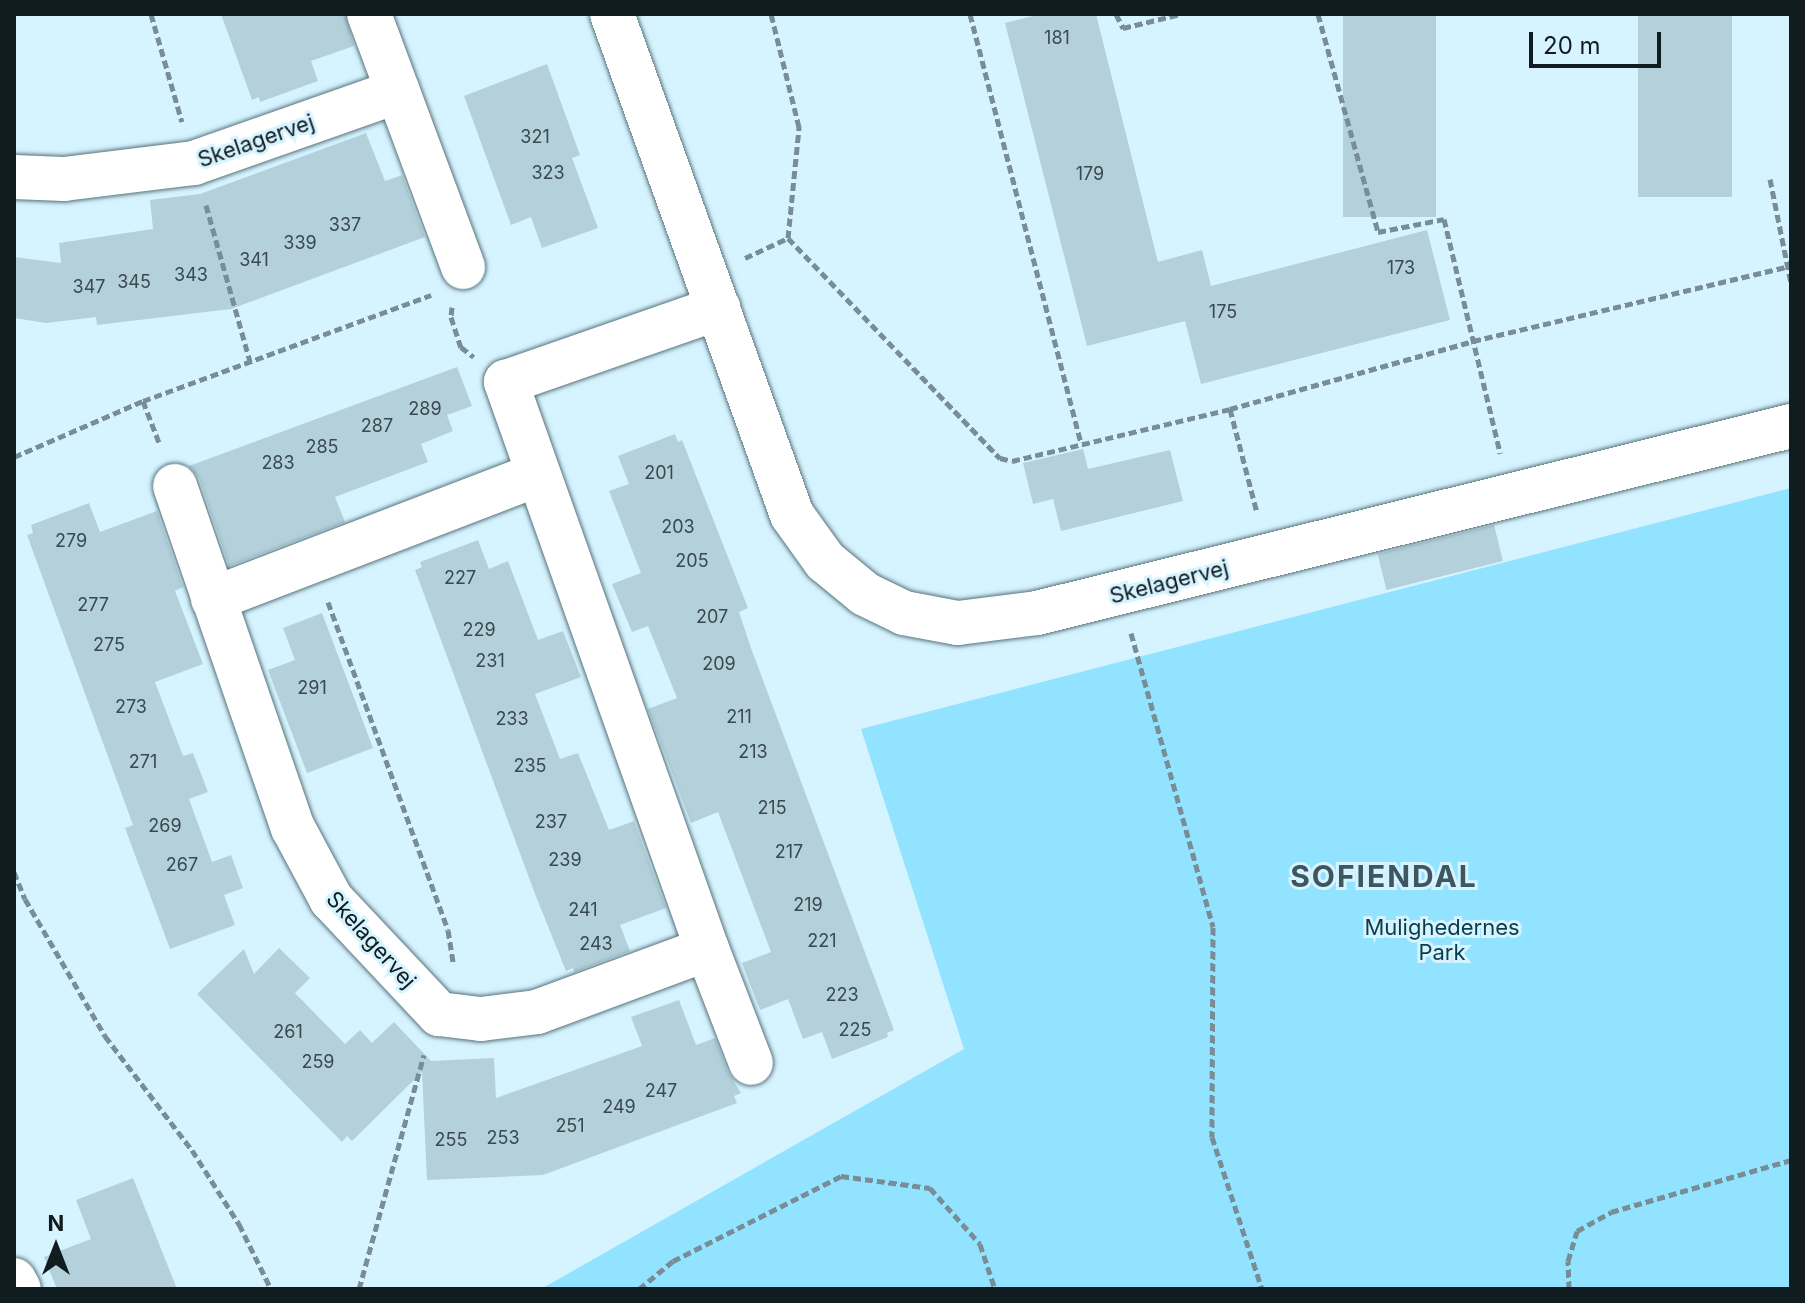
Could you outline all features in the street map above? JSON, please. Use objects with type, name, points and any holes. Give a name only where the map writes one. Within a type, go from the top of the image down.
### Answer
[{"type":"street","points":[[369,14],[398,91],[458,280]]},
{"type":"street","name":"Skelagervej","points":[[612,14],[792,515],[825,561],[865,594],[904,613],[958,623],[1037,613],[1791,426]]},
{"type":"street","name":"Skelagervej","points":[[14,177],[64,179],[194,163],[398,91]]},
{"type":"street","points":[[713,292],[506,382],[707,949],[751,1063]]},
{"type":"street","points":[[213,599],[538,474]]},
{"type":"street","name":"Skelagervej","points":[[175,486],[293,828],[316,875],[331,899],[439,1014],[481,1019],[537,1012],[651,973],[707,949]]},
{"type":"street","points":[[14,1280],[19,1289]]},
{"type":"path","points":[[713,292],[788,238],[799,127],[771,14]]},
{"type":"path","points":[[970,14],[1081,442]]},
{"type":"path","points":[[1116,14],[1123,28],[1181,14]]},
{"type":"path","points":[[1318,14],[1378,232],[1444,219],[1511,496]]},
{"type":"path","points":[[1770,179],[1791,283]]},
{"type":"path","points":[[788,238],[1000,458],[1012,461],[1081,442],[1230,409],[1473,341],[1789,266]]},
{"type":"path","points":[[458,280],[451,317],[461,347],[506,382]]},
{"type":"path","points":[[14,457],[156,396],[436,293],[458,280]]},
{"type":"path","points":[[1230,409],[1268,557]]},
{"type":"path","points":[[1121,594],[1213,927],[1212,1137],[1262,1289]]},
{"type":"path","points":[[14,872],[25,899],[105,1036],[192,1150],[239,1224],[271,1289]]},
{"type":"path","points":[[1569,1289],[1568,1261],[1577,1231],[1611,1212],[1791,1160]]},
{"type":"path","points":[[639,1289],[673,1261],[841,1176],[930,1188],[980,1244],[995,1289]]},
{"type":"green space","name":"Mulighedernes Park","points":[[1791,488],[1791,1289],[541,1289],[964,1049],[861,729]]},
{"type":"building","points":[[221,14],[345,14],[354,46],[311,61],[318,81],[260,102],[259,97],[252,100]]},
{"type":"building","points":[[1041,14],[1096,14],[1158,262],[1202,250],[1211,286],[1427,230],[1450,320],[1201,384],[1185,321],[1087,346],[1005,23]]},
{"type":"building","points":[[1343,14],[1436,14],[1436,217],[1343,217]]},
{"type":"building","points":[[1638,14],[1732,14],[1732,197],[1638,197]]},
{"type":"building","points":[[547,64],[580,155],[572,158],[598,228],[542,248],[531,217],[511,225],[464,96]]},
{"type":"building","points":[[366,133],[385,181],[402,175],[425,237],[231,309],[97,325],[96,317],[46,323],[14,318],[14,257],[61,263],[59,243],[153,229],[150,200],[200,194]]},
{"type":"building","points":[[457,367],[472,406],[447,415],[453,431],[421,444],[428,462],[335,497],[345,522],[229,566],[199,478],[189,466]]},
{"type":"building","points":[[675,434],[678,442],[682,440],[748,608],[739,612],[751,648],[894,1030],[887,1033],[888,1037],[832,1059],[822,1032],[803,1039],[788,999],[760,1010],[742,963],[771,952],[718,812],[691,823],[648,709],[677,698],[648,626],[632,632],[612,584],[641,573],[609,491],[629,484],[618,456]]},
{"type":"building","points":[[1083,449],[1088,469],[1170,450],[1183,501],[1061,531],[1053,499],[1033,504],[1023,463]]},
{"type":"building","points":[[89,503],[100,532],[157,511],[183,587],[175,591],[203,664],[155,682],[183,756],[193,753],[208,792],[189,799],[212,862],[231,855],[243,888],[224,895],[235,925],[170,949],[125,828],[133,825],[27,535],[33,533],[31,525]]},
{"type":"building","points":[[1494,525],[1503,561],[1387,590],[1378,554]]},
{"type":"building","points":[[478,540],[489,569],[508,561],[538,640],[563,631],[581,677],[535,694],[560,759],[578,753],[609,830],[634,821],[666,908],[620,925],[630,951],[574,972],[573,968],[566,971],[535,894],[415,570],[422,567],[420,562]]},
{"type":"building","points":[[322,613],[373,748],[307,773],[268,670],[295,660],[283,628]]},
{"type":"building","points":[[279,948],[310,978],[295,993],[345,1044],[360,1030],[372,1043],[394,1022],[431,1061],[494,1058],[496,1098],[642,1046],[631,1017],[679,1000],[696,1045],[715,1038],[728,1072],[741,1093],[734,1096],[737,1103],[543,1175],[427,1180],[422,1072],[352,1141],[347,1136],[342,1142],[197,994],[244,949],[254,974]]},
{"type":"building","points":[[133,1178],[177,1289],[57,1289],[44,1257],[91,1239],[76,1200]]},
{"type":"district","name":"SOFIENDAL","points":[[1384,876]]}]
